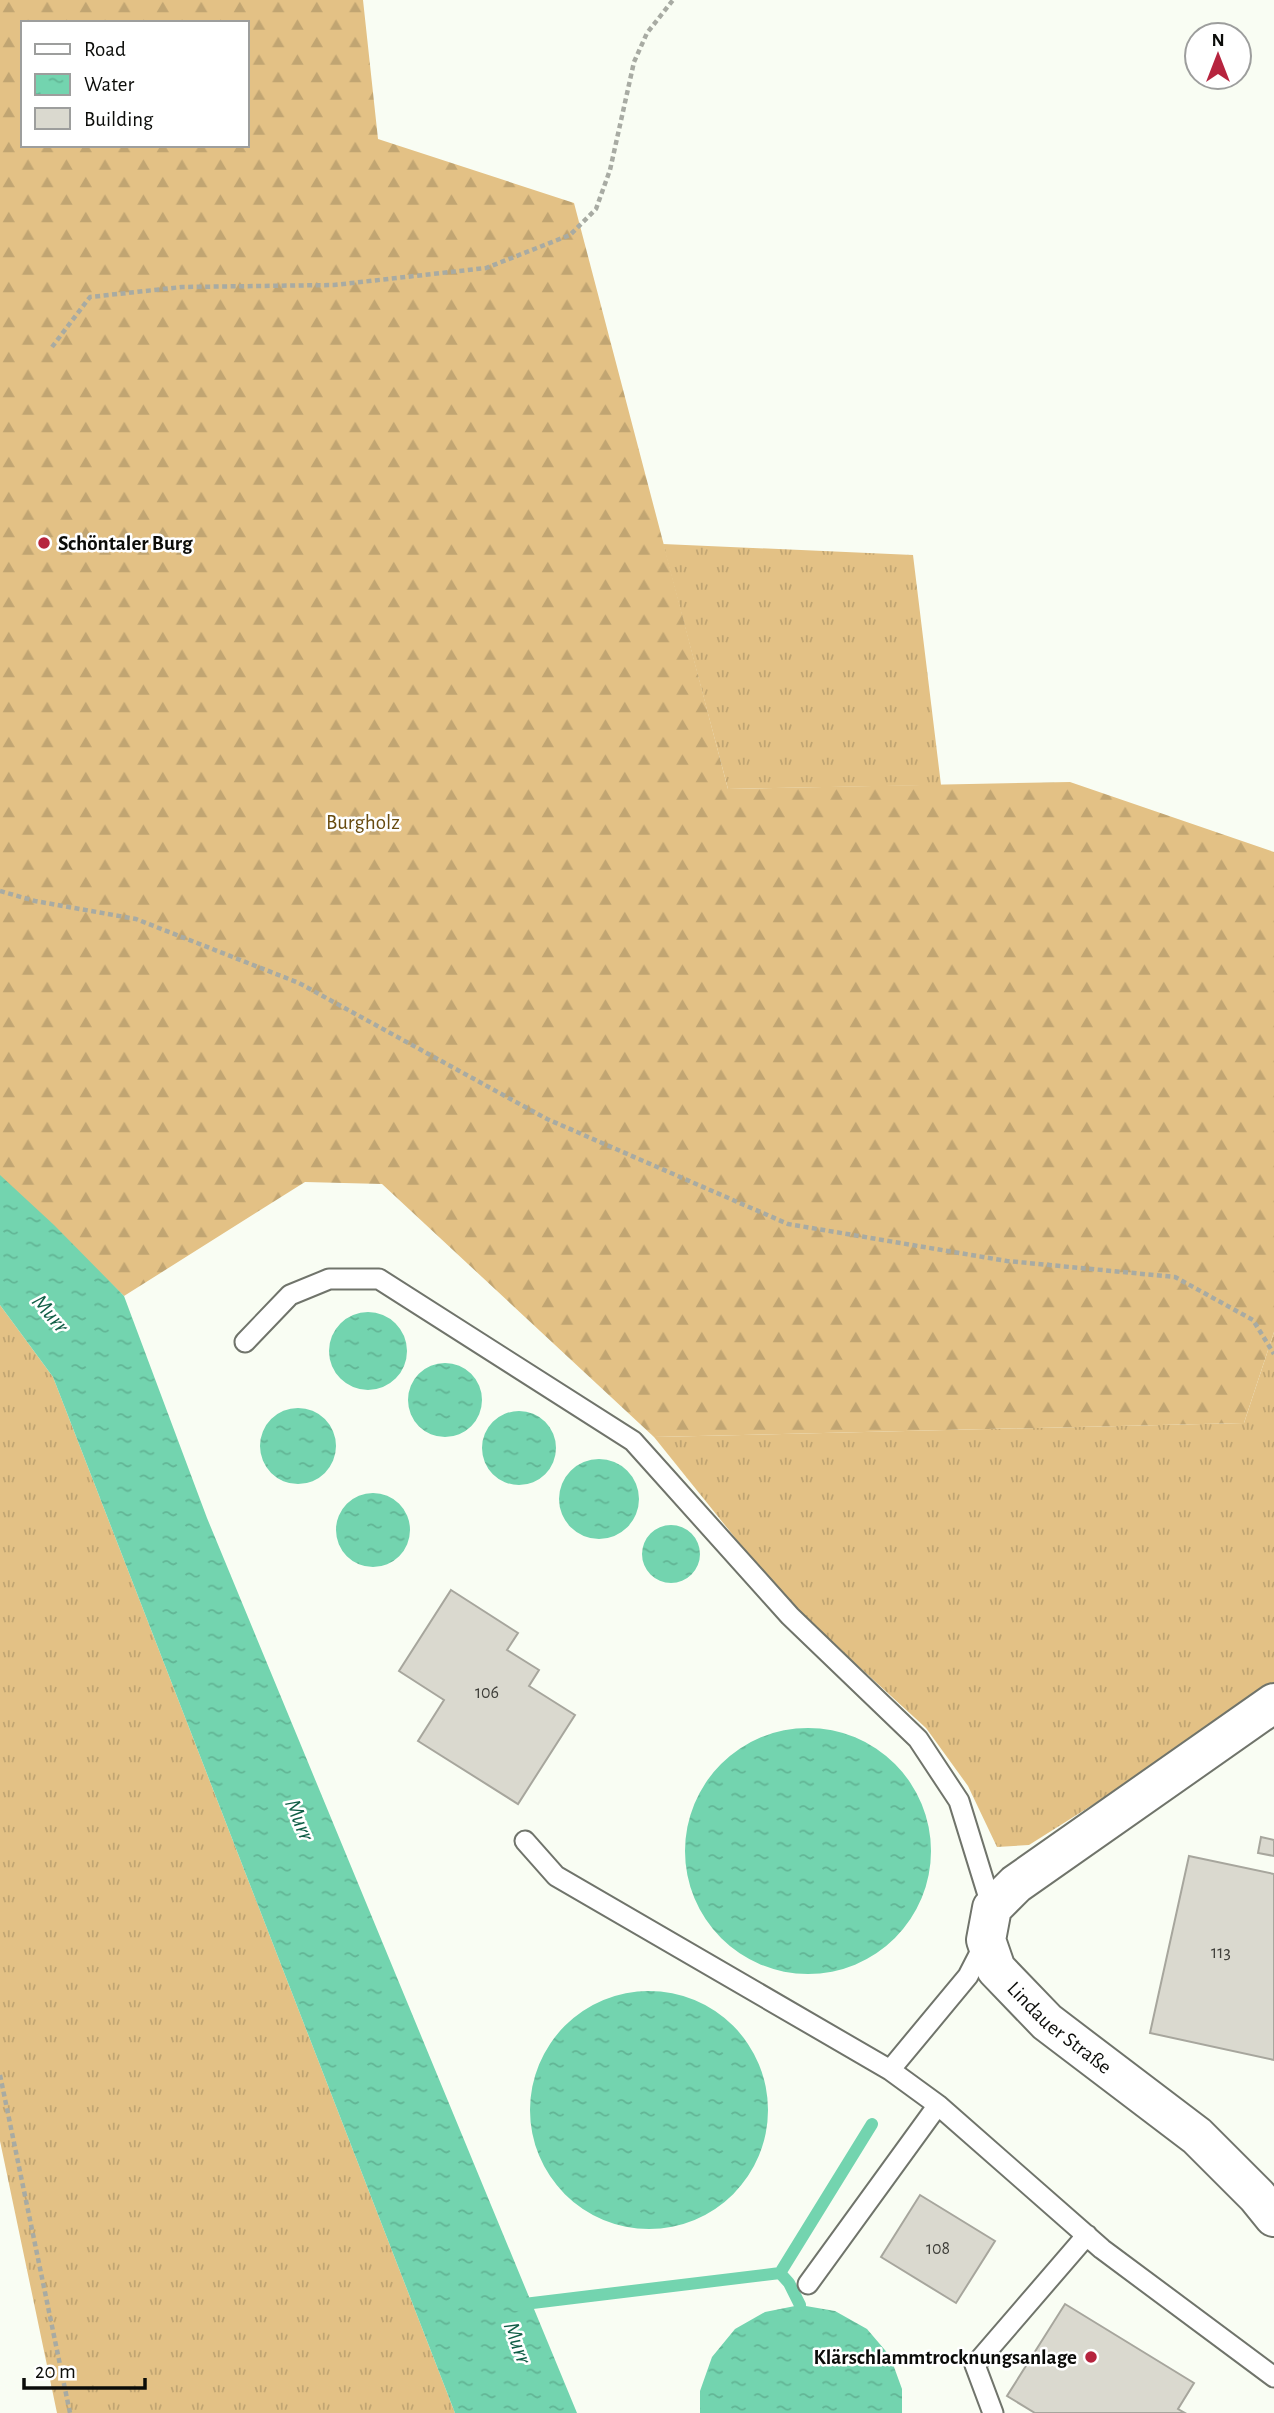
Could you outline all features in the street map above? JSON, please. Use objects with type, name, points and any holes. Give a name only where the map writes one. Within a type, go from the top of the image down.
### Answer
[{"type":"street","points":[[989,1924],[1016,1884],[1274,1703]]},
{"type":"street","name":"Lindauer Straße","points":[[989,1924],[996,1969],[1047,2022],[1197,2136],[1257,2196],[1274,2217]]},
{"type":"lane","points":[[245,1342],[290,1295],[329,1279],[379,1279],[634,1441],[790,1616],[918,1739],[959,1801],[989,1924],[968,1976],[890,2070]]},
{"type":"lane","points":[[525,1841],[556,1876],[890,2070],[938,2105],[1087,2235],[1274,2376]]},
{"type":"lane","points":[[808,2284],[938,2105]]},
{"type":"lane","points":[[993,2413],[975,2365],[1087,2235]]},
{"type":"path","points":[[52,347],[90,297],[182,287],[334,285],[486,268],[570,235],[596,209],[610,170],[634,62],[647,33],[673,0]]},
{"type":"path","points":[[0,891],[35,901],[136,919],[299,983],[547,1118],[788,1224],[1007,1261],[1175,1277],[1252,1320],[1274,1353]]},
{"type":"path","points":[[0,2076],[70,2413]]},
{"type":"green space","name":"Burgholz","points":[[0,0],[363,0],[378,139],[574,203],[728,789],[1070,782],[1274,852],[1274,1332],[1244,1423],[654,1437],[382,1184],[305,1182],[124,1296],[0,1177]]},
{"type":"green space","points":[[663,544],[913,555],[941,785],[728,789]]},
{"type":"green space","points":[[0,1305],[53,1377],[455,2413],[57,2413],[0,2141]]},
{"type":"green space","points":[[1274,1332],[1274,1687],[1029,1845],[997,1847],[968,1786],[926,1728],[798,1611],[753,1560],[654,1437],[1244,1423]]},
{"type":"water","name":"Murr","points":[[0,1175],[124,1296],[207,1518],[577,2413],[455,2413],[53,1377],[0,1305]]},
{"type":"water","points":[[368,1312],[383,1315],[395,1324],[404,1336],[407,1351],[404,1366],[395,1378],[383,1387],[368,1390],[353,1387],[341,1378],[332,1366],[329,1351],[332,1336],[341,1324],[353,1315]]},
{"type":"water","points":[[445,1363],[466,1369],[476,1379],[482,1400],[476,1421],[466,1431],[445,1437],[424,1431],[414,1421],[408,1400],[414,1379],[424,1369]]},
{"type":"water","points":[[298,1408],[313,1411],[325,1419],[333,1431],[336,1446],[333,1461],[325,1473],[313,1481],[298,1484],[283,1481],[271,1473],[263,1461],[260,1446],[263,1431],[271,1419],[283,1411]]},
{"type":"water","points":[[519,1411],[533,1414],[545,1422],[553,1434],[556,1448],[553,1462],[545,1474],[533,1482],[519,1485],[505,1482],[493,1474],[485,1462],[482,1448],[485,1434],[493,1422],[505,1414]]},
{"type":"water","points":[[591,1459],[607,1459],[621,1465],[633,1477],[639,1491],[639,1507],[633,1521],[621,1533],[607,1539],[591,1539],[577,1533],[565,1521],[559,1507],[559,1491],[565,1477],[577,1465]]},
{"type":"water","points":[[373,1493],[394,1499],[404,1509],[410,1530],[404,1551],[394,1561],[373,1567],[352,1561],[342,1551],[336,1530],[342,1509],[352,1499]]},
{"type":"water","points":[[671,1525],[682,1527],[695,1538],[700,1554],[698,1565],[687,1578],[671,1583],[660,1581],[647,1570],[642,1554],[644,1543],[655,1530]]},
{"type":"water","points":[[808,1728],[855,1738],[876,1749],[895,1764],[910,1783],[921,1804],[931,1851],[921,1898],[910,1919],[895,1938],[876,1953],[855,1964],[808,1974],[761,1964],[740,1953],[721,1938],[706,1919],[695,1898],[685,1851],[695,1804],[706,1783],[721,1764],[740,1749],[761,1738]]},
{"type":"water","points":[[637,1991],[661,1991],[684,1996],[705,2005],[725,2018],[741,2034],[763,2075],[768,2110],[766,2133],[759,2156],[741,2186],[725,2202],[684,2224],[661,2229],[637,2229],[614,2224],[593,2215],[573,2202],[557,2186],[535,2145],[530,2122],[530,2098],[535,2075],[544,2054],[557,2034],[573,2018],[614,1996]]},
{"type":"water","points":[[800,2305],[835,2311],[867,2329],[890,2356],[902,2389],[902,2413],[700,2413],[700,2391],[712,2357],[735,2329],[765,2312]]},
{"type":"building","points":[[451,1590],[518,1633],[507,1650],[539,1670],[529,1686],[575,1715],[518,1804],[418,1741],[444,1700],[399,1671]]},
{"type":"building","points":[[1261,1837],[1274,1840],[1274,1856],[1258,1853]]},
{"type":"building","points":[[1189,1856],[1274,1874],[1274,2060],[1150,2033]]},
{"type":"building","points":[[920,2195],[995,2241],[956,2303],[881,2257]]},
{"type":"building","name":"Klärschlammtrocknungsanlage","points":[[1065,2304],[1194,2383],[1178,2409],[1185,2413],[1035,2413],[1007,2396]]},
{"type":"waterway","points":[[780,2273],[872,2124]]},
{"type":"waterway","points":[[516,2305],[780,2273],[789,2283],[800,2305]]},
{"type":"place","name":"Schöntaler Burg","points":[[44,543]]},
{"type":"place","name":"Klärschlammtrocknungsanlage","points":[[1091,2357]]}]
